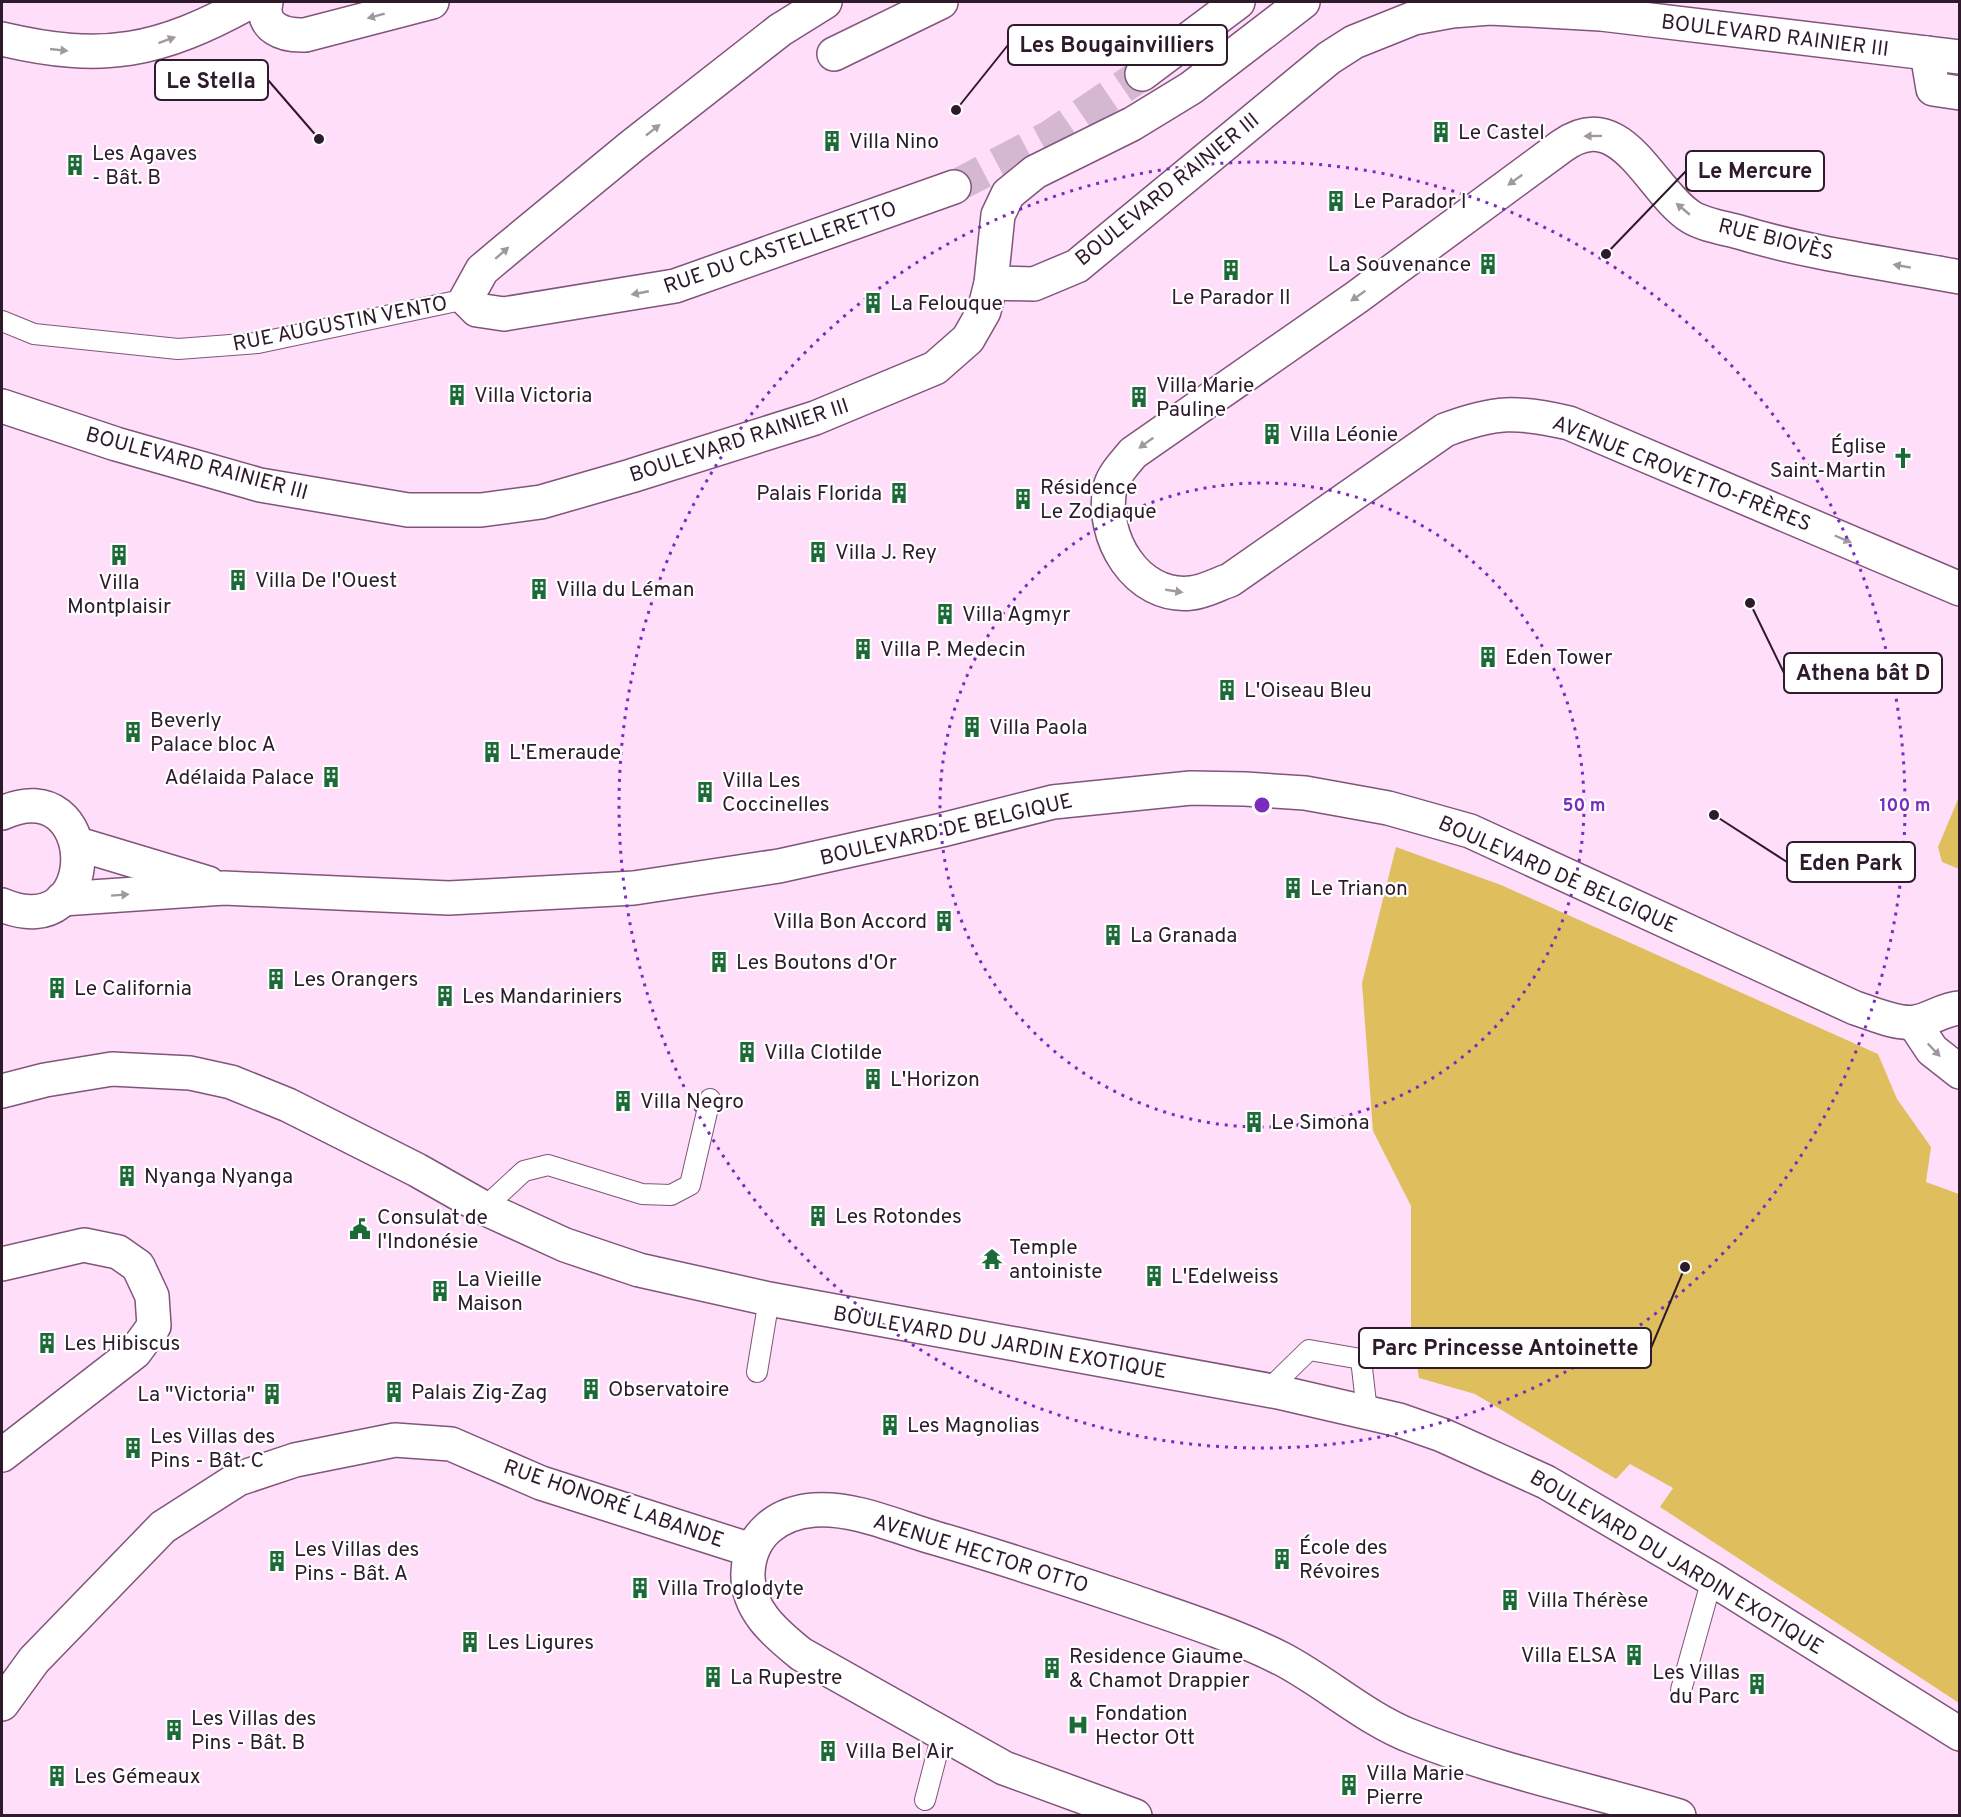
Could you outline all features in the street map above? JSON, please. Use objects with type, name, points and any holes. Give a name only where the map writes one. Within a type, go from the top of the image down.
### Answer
[{"type":"street","points":[[2,39],[62,51],[143,48],[166,41],[250,2]]},
{"type":"street","points":[[266,2],[265,17],[279,32],[305,35],[432,2]]},
{"type":"street","name":"RUE AUGUSTIN VENTO","points":[[466,298],[483,270],[516,242],[780,30],[825,2]]},
{"type":"street","points":[[1142,74],[1238,2]]},
{"type":"street","points":[[991,284],[998,215],[1008,194],[1035,172],[1132,124],[1191,88],[1303,2]]},
{"type":"street","name":"BOULEVARD RAINIER III","points":[[2,406],[116,444],[260,485],[408,510],[481,510],[541,502],[815,418],[935,368],[968,339],[984,311],[991,284],[1034,284],[1077,266],[1329,58],[1361,38],[1414,18],[1452,11],[1490,8],[1601,14],[1959,57]]},
{"type":"street","points":[[834,54],[929,15]]},
{"type":"street","points":[[1927,52],[1933,89],[1959,93]]},
{"type":"street","name":"AVENUE CROVETTO-FRÈRES","points":[[1623,145],[1610,136],[1598,134],[1579,136],[1569,141],[1357,297],[1132,453],[1110,487],[1112,528],[1118,549],[1131,568],[1155,588],[1190,593],[1230,580],[1444,430],[1480,417],[1511,414],[1569,423],[1959,589]]},
{"type":"street","name":"RUE BIOVÈS","points":[[1623,145],[1678,207],[1693,218],[1776,243],[1959,277]]},
{"type":"street","name":"RUE DU CASTELLERETTO","points":[[466,298],[477,310],[504,314],[675,286],[954,187]]},
{"type":"street","name":"BOULEVARD DE BELGIQUE","points":[[2,905],[26,912],[51,906],[62,899],[224,888],[449,898],[634,888],[779,866],[942,830],[1053,801],[1191,788],[1305,793],[1397,810],[1470,831],[1855,1008],[1882,1017],[1914,1023]]},
{"type":"street","points":[[2,813],[28,806],[45,809],[59,817],[70,829],[78,844],[80,864],[74,883],[62,899]]},
{"type":"street","name":"BOULEVARD DE BELGIQUE","points":[[78,844],[224,888]]},
{"type":"street","points":[[1959,1008],[1949,1009],[1914,1023],[1932,1050],[1959,1072]]},
{"type":"street","name":"BOULEVARD DU JARDIN EXOTIQUE","points":[[2,1091],[45,1080],[112,1069],[190,1073],[231,1082],[288,1105],[417,1170],[484,1208],[565,1245],[639,1270],[770,1299],[1268,1390],[1367,1412],[1442,1435],[1546,1482],[1712,1579],[1959,1734]]},
{"type":"street","points":[[2,1264],[84,1245],[118,1252],[138,1266],[152,1296],[154,1326],[135,1352],[2,1455]]},
{"type":"street","name":"RUE HONORÉ LABANDE","points":[[2,1704],[34,1660],[163,1527],[238,1479],[295,1460],[395,1440],[451,1444],[541,1483],[751,1550]]},
{"type":"street","name":"AVENUE HECTOR OTTO","points":[[751,1550],[761,1533],[777,1519],[814,1510],[849,1512],[1018,1563],[1225,1632],[1284,1660],[1410,1736],[1484,1762],[1678,1815]]},
{"type":"street","points":[[751,1550],[748,1575],[752,1601],[772,1630],[801,1654],[1004,1768],[1135,1815]]},
{"type":"lane","name":"RUE AUGUSTIN VENTO","points":[[2,321],[34,334],[178,349],[258,343],[466,298]]},
{"type":"lane","points":[[484,1208],[524,1171],[548,1165],[642,1194],[671,1195],[690,1185],[710,1099]]},
{"type":"lane","points":[[757,1372],[770,1299]]},
{"type":"lane","points":[[1268,1390],[1309,1350],[1361,1359],[1367,1412]]},
{"type":"lane","points":[[1681,1690],[1712,1579]]},
{"type":"lane","points":[[925,1800],[938,1750],[946,1735]]},
{"type":"shaded area","points":[[1959,797],[1960,869],[1942,862],[1938,847]]},
{"type":"shaded area","points":[[1396,847],[1501,885],[1878,1054],[1897,1099],[1931,1147],[1926,1182],[1959,1194],[1959,1703],[1660,1507],[1673,1488],[1630,1464],[1616,1479],[1475,1394],[1419,1378],[1411,1328],[1411,1206],[1373,1131],[1362,983]]},
{"type":"tunnel","points":[[954,187],[1051,136],[1142,74]]},
{"type":"place","name":"Les Bougainvilliers","points":[[956,110]]},
{"type":"place","name":"Le Castel","points":[[1441,132]]},
{"type":"place","name":"Le Stella","points":[[319,139]]},
{"type":"place","name":"Villa Nino","points":[[832,141]]},
{"type":"place","name":"Les Agaves - Bât. B","points":[[75,165]]},
{"type":"place","name":"Le Parador I","points":[[1336,201]]},
{"type":"place","name":"Le Mercure","points":[[1606,254]]},
{"type":"place","name":"La Souvenance","points":[[1488,264]]},
{"type":"place","name":"Le Parador II","points":[[1231,270]]},
{"type":"place","name":"La Felouque","points":[[873,303]]},
{"type":"place","name":"Villa Victoria","points":[[457,395]]},
{"type":"place","name":"Villa Marie Pauline","points":[[1139,397]]},
{"type":"place","name":"Villa Léonie","points":[[1272,434]]},
{"type":"place","name":"Église Saint-Martin","points":[[1903,458]]},
{"type":"place","name":"Palais Florida","points":[[899,493]]},
{"type":"place","name":"Résidence Le Zodiaque","points":[[1023,499]]},
{"type":"place","name":"Villa J. Rey","points":[[818,552]]},
{"type":"place","name":"Villa Montplaisir","points":[[119,555]]},
{"type":"place","name":"Villa De l'Ouest","points":[[238,580]]},
{"type":"place","name":"Villa du Léman","points":[[539,589]]},
{"type":"place","name":"Athena bât D","points":[[1750,603]]},
{"type":"place","name":"Villa Agmyr","points":[[945,614]]},
{"type":"place","name":"Villa P. Medecin","points":[[863,649]]},
{"type":"place","name":"Eden Tower","points":[[1488,657]]},
{"type":"place","name":"L'Oiseau Bleu","points":[[1227,690]]},
{"type":"place","name":"Villa Paola","points":[[972,727]]},
{"type":"place","name":"Beverly Palace bloc A","points":[[133,732]]},
{"type":"place","name":"L'Emeraude","points":[[492,752]]},
{"type":"place","name":"Adélaida Palace","points":[[331,777]]},
{"type":"place","name":"Villa Les Coccinelles","points":[[705,792]]},
{"type":"place","name":"Eden Park","points":[[1714,815]]},
{"type":"place","name":"Le Trianon","points":[[1293,888]]},
{"type":"place","name":"Villa Bon Accord","points":[[944,921]]},
{"type":"place","name":"La Granada","points":[[1113,935]]},
{"type":"place","name":"Les Boutons d'Or","points":[[719,962]]},
{"type":"place","name":"Les Orangers","points":[[276,979]]},
{"type":"place","name":"Le California","points":[[57,988]]},
{"type":"place","name":"Les Mandariniers","points":[[445,996]]},
{"type":"place","name":"Villa Clotilde","points":[[747,1052]]},
{"type":"place","name":"L'Horizon","points":[[873,1079]]},
{"type":"place","name":"Villa Negro","points":[[623,1101]]},
{"type":"place","name":"Le Simona","points":[[1254,1122]]},
{"type":"place","name":"Nyanga Nyanga","points":[[127,1176]]},
{"type":"place","name":"Les Rotondes","points":[[818,1216]]},
{"type":"place","name":"Consulat de l'Indonésie","points":[[360,1229]]},
{"type":"place","name":"Temple antoiniste","points":[[992,1259]]},
{"type":"place","name":"Parc Princesse Antoinette","points":[[1685,1267]]},
{"type":"place","name":"L'Edelweiss","points":[[1154,1276]]},
{"type":"place","name":"La Vieille Maison","points":[[440,1291]]},
{"type":"place","name":"Les Hibiscus","points":[[47,1343]]},
{"type":"place","name":"Observatoire","points":[[591,1389]]},
{"type":"place","name":"Palais Zig-Zag","points":[[394,1392]]},
{"type":"place","name":"La \"Victoria\"","points":[[272,1394]]},
{"type":"place","name":"Les Magnolias","points":[[890,1425]]},
{"type":"place","name":"Les Villas des Pins - Bât. C","points":[[133,1448]]},
{"type":"place","name":"École des Révoires","points":[[1282,1559]]},
{"type":"place","name":"Les Villas des Pins - Bât. A","points":[[277,1561]]},
{"type":"place","name":"Villa Troglodyte","points":[[640,1588]]},
{"type":"place","name":"Villa Thérèse","points":[[1510,1600]]},
{"type":"place","name":"Les Ligures","points":[[470,1642]]},
{"type":"place","name":"Villa ELSA","points":[[1634,1655]]},
{"type":"place","name":"Residence Giaume & Chamot Drappier","points":[[1052,1668]]},
{"type":"place","name":"La Rupestre","points":[[713,1677]]},
{"type":"place","name":"Les Villas du Parc","points":[[1757,1684]]},
{"type":"place","name":"Fondation Hector Ott","points":[[1078,1725]]},
{"type":"place","name":"Les Villas des Pins - Bât. B","points":[[174,1730]]},
{"type":"place","name":"Villa Bel Air","points":[[828,1751]]},
{"type":"place","name":"Les Gémeaux","points":[[57,1776]]},
{"type":"place","name":"Villa Marie Pierre","points":[[1349,1785]]}]
